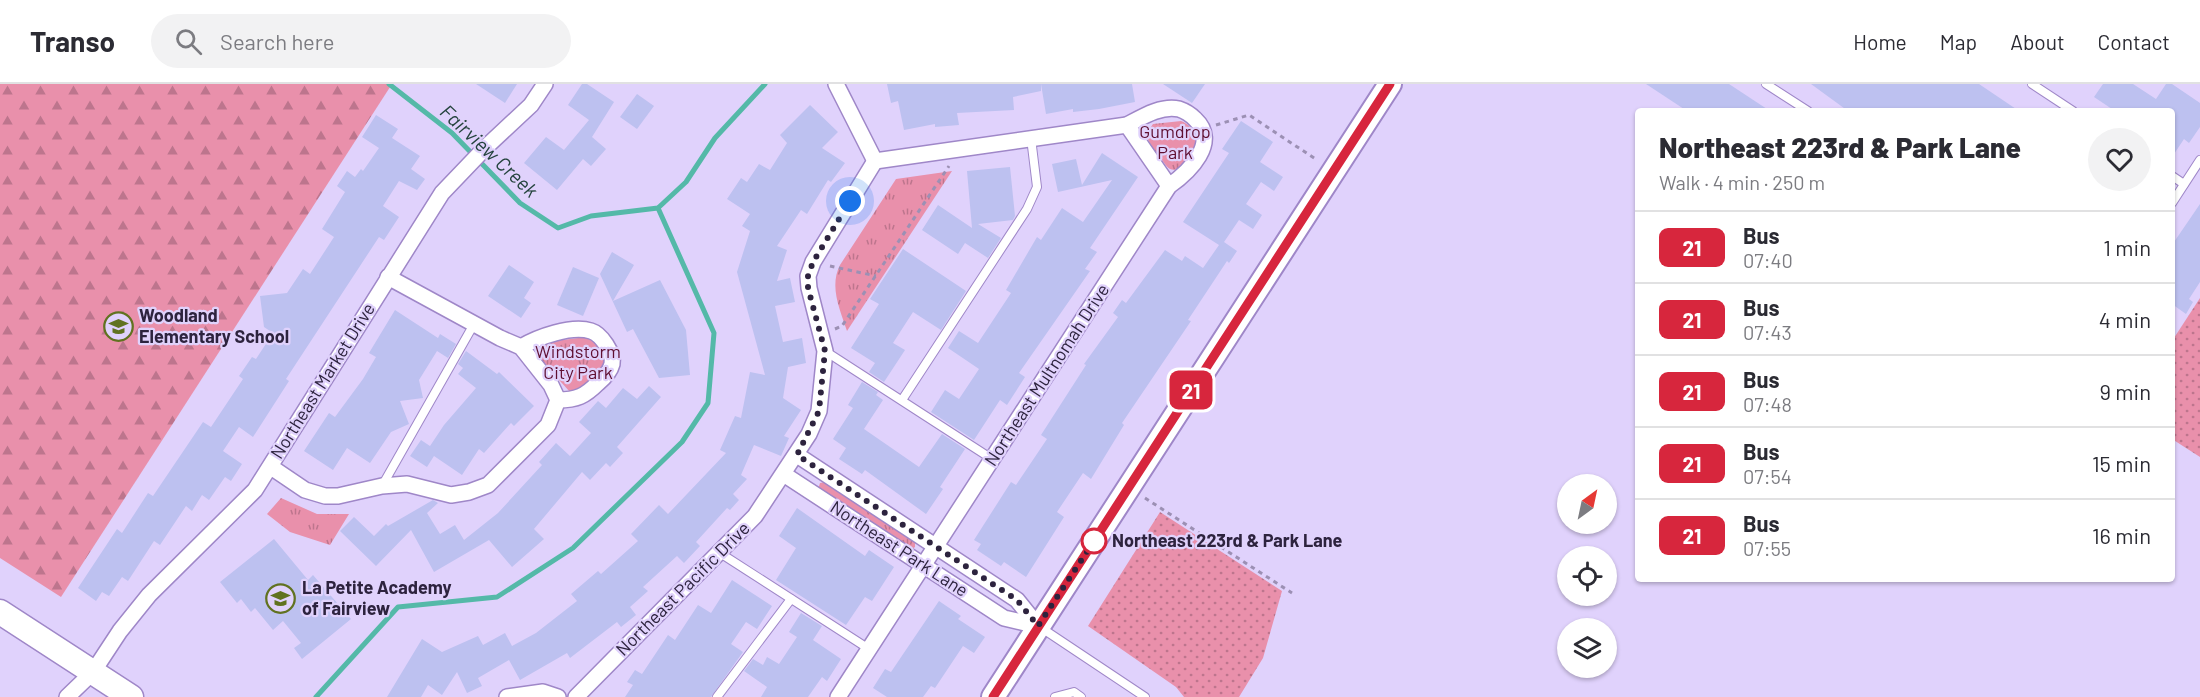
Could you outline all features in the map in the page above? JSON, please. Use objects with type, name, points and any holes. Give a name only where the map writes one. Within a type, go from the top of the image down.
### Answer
[{"type":"main road","points":[[993,697],[1390,84]]},
{"type":"main road","points":[[0,612],[131,697]]},
{"type":"street","name":"Northeast Market Drive","points":[[93,672],[120,631],[149,595],[255,490],[442,194],[460,172],[531,105],[545,84]]},
{"type":"street","points":[[836,84],[875,161]]},
{"type":"street","points":[[785,475],[819,411],[825,351],[808,288],[808,276],[813,262],[875,161],[1127,124],[1154,111],[1179,110],[1190,114],[1203,129]]},
{"type":"street","points":[[1127,124],[1169,186]]},
{"type":"street","name":"Northeast Multnomah Drive","points":[[925,565],[1169,186],[1184,176],[1195,162],[1204,146],[1203,129]]},
{"type":"street","points":[[271,467],[305,490],[325,496],[338,496],[382,486],[407,484],[451,495],[469,492],[488,485],[548,425],[558,400],[551,385],[520,347],[388,277]]},
{"type":"street","points":[[520,347],[538,336],[583,330],[593,331],[604,343],[612,358],[607,374],[582,397],[558,400]]},
{"type":"street","name":"Northeast Park Lane","points":[[797,455],[1017,600],[1038,626]]},
{"type":"street","name":"Northeast Park Lane","points":[[785,475],[1004,618],[1038,626]]},
{"type":"street","name":"Northeast Pacific Drive","points":[[576,697],[755,516],[785,475]]},
{"type":"street","points":[[838,697],[925,565]]},
{"type":"street","points":[[67,697],[93,672]]},
{"type":"street","points":[[86,697],[93,672]]},
{"type":"street","points":[[507,697],[543,692],[558,697]]},
{"type":"lane","points":[[1767,84],[1803,108]]},
{"type":"lane","points":[[2032,84],[2068,108]]},
{"type":"lane","points":[[902,400],[1027,209],[1037,187],[1031,137]]},
{"type":"lane","points":[[2175,198],[2200,160]]},
{"type":"lane","points":[[2175,178],[2184,184]]},
{"type":"lane","points":[[382,486],[474,324]]},
{"type":"lane","points":[[825,351],[992,459]]},
{"type":"lane","points":[[720,552],[869,649]]},
{"type":"lane","points":[[717,697],[791,599]]},
{"type":"lane","name":"Northeast Park Lane","points":[[1038,626],[1145,697]]},
{"type":"lane","points":[[1055,697],[1074,692],[1082,697]]},
{"type":"path","points":[[1203,129],[1249,115],[1334,171]]},
{"type":"path","points":[[822,334],[842,326],[949,167],[948,149]]},
{"type":"path","points":[[813,262],[876,276]]},
{"type":"path","points":[[1128,488],[1292,593]]},
{"type":"green space","name":"Woodland Elementary School","points":[[0,84],[392,84],[61,597],[0,558]]},
{"type":"green space","name":"Gumdrop Park","points":[[1181,121],[1190,127],[1195,135],[1193,152],[1183,166],[1170,169],[1151,145],[1146,134],[1153,124]]},
{"type":"green space","points":[[952,171],[847,331],[837,298],[835,282],[837,273],[896,179]]},
{"type":"green space","points":[[2200,298],[2200,457],[2175,441],[2175,336]]},
{"type":"green space","name":"Windstorm City Park","points":[[586,337],[601,348],[607,364],[583,391],[570,392],[540,359],[539,351],[547,342]]},
{"type":"green space","points":[[825,482],[915,542],[915,547],[912,549],[818,490],[820,483]]},
{"type":"green space","points":[[281,498],[317,514],[349,514],[330,545],[290,532],[267,514]]},
{"type":"green space","points":[[1160,512],[1282,591],[1263,658],[1239,697],[1184,697],[1176,687],[1088,626]]},
{"type":"building","points":[[476,84],[517,84],[505,103]]},
{"type":"building","points":[[582,84],[587,84],[614,102],[592,137],[606,149],[591,166],[583,159],[557,190],[524,163],[546,137],[564,150],[589,120],[568,105]]},
{"type":"building","points":[[887,84],[1041,84],[1041,91],[1013,97],[1014,110],[957,113],[959,125],[935,127],[935,124],[904,130],[898,101],[891,103]]},
{"type":"building","points":[[1041,84],[1132,84],[1135,102],[1099,109],[1073,112],[1073,109],[1046,114]]},
{"type":"building","points":[[1163,84],[1205,84],[1192,103]]},
{"type":"building","points":[[1646,84],[1729,84],[1765,108],[1682,108]]},
{"type":"building","points":[[1811,84],[1979,84],[2015,108],[1844,108]]},
{"type":"building","points":[[2103,84],[2133,84],[2156,99],[2166,84],[2172,84],[2200,103],[2200,127],[2189,143],[2184,139],[2175,152],[2175,108],[2110,108],[2094,97]]},
{"type":"building","points":[[637,94],[654,106],[637,129],[620,117]]},
{"type":"building","points":[[810,105],[838,132],[822,148],[845,163],[831,182],[828,180],[807,214],[801,210],[777,246],[787,250],[777,281],[790,278],[795,302],[775,306],[783,342],[802,338],[806,363],[788,367],[783,398],[801,410],[784,436],[789,438],[781,456],[754,445],[741,475],[747,479],[733,494],[739,500],[730,510],[727,508],[696,542],[700,546],[684,563],[677,556],[643,587],[648,591],[630,607],[636,615],[621,627],[617,622],[570,658],[567,653],[520,680],[509,660],[478,678],[482,686],[467,693],[457,672],[442,695],[428,685],[421,697],[387,697],[422,639],[442,652],[478,636],[483,645],[505,633],[512,646],[536,633],[577,601],[571,594],[598,571],[601,574],[638,541],[631,534],[659,505],[668,514],[726,453],[720,450],[735,416],[741,418],[750,372],[765,375],[737,272],[750,231],[742,226],[750,214],[727,199],[741,178],[747,182],[759,164],[770,170],[787,143],[780,135]]},
{"type":"building","points":[[376,115],[398,129],[392,138],[420,156],[411,169],[425,179],[417,190],[399,181],[383,206],[399,217],[384,240],[379,237],[286,379],[289,381],[253,437],[239,427],[223,451],[242,464],[231,481],[225,477],[209,500],[202,495],[192,511],[186,506],[160,545],[154,541],[128,581],[122,577],[109,596],[102,592],[96,601],[78,588],[117,529],[122,533],[148,493],[153,496],[203,422],[211,427],[243,379],[239,376],[252,357],[256,359],[273,333],[264,327],[260,296],[287,293],[303,269],[310,274],[334,237],[322,229],[345,192],[337,186],[347,171],[355,177],[361,169],[363,171],[379,148],[362,137]]},
{"type":"building","points":[[1241,121],[1273,142],[1260,162],[1283,177],[1274,191],[1261,182],[1246,204],[1262,215],[1253,229],[1239,220],[1224,242],[1237,251],[1229,263],[1227,261],[1188,320],[1191,321],[1122,423],[1124,425],[1091,479],[1083,473],[1057,512],[1064,517],[1026,577],[1004,562],[1001,566],[977,550],[981,544],[974,540],[1011,482],[1016,485],[1047,439],[1041,435],[1086,365],[1084,364],[1118,317],[1113,313],[1122,300],[1126,303],[1165,250],[1182,261],[1185,256],[1203,268],[1219,245],[1183,222],[1229,153],[1222,149]]},
{"type":"building","points":[[1102,153],[1138,177],[1090,248],[1097,252],[1085,269],[1090,271],[1019,373],[1025,377],[1007,405],[1000,400],[974,440],[931,412],[945,390],[959,399],[979,369],[948,348],[959,331],[978,343],[1011,293],[1006,290],[1037,237],[1041,240],[1062,208],[1083,222],[1112,180],[1058,192],[1052,164],[1076,159],[1082,185]]},
{"type":"building","points":[[1010,167],[1015,216],[1013,220],[978,224],[1001,238],[988,258],[965,243],[958,254],[922,230],[938,205],[972,228],[967,171]]},
{"type":"building","points":[[2200,204],[2200,282],[2189,299],[2193,302],[2186,314],[2175,306],[2175,241]]},
{"type":"building","points":[[903,249],[966,291],[941,330],[913,312],[893,343],[905,350],[884,382],[869,372],[875,363],[851,348],[879,304],[870,299]]},
{"type":"building","points":[[612,252],[634,265],[613,301],[660,280],[686,330],[690,375],[659,378],[633,329],[627,332],[600,274]]},
{"type":"building","points":[[509,265],[534,282],[524,298],[531,303],[521,318],[488,296]]},
{"type":"building","points":[[573,267],[599,278],[583,316],[557,305]]},
{"type":"building","points":[[395,310],[438,338],[440,334],[456,344],[448,358],[437,351],[419,380],[423,398],[400,401],[409,424],[391,432],[370,463],[347,448],[333,470],[304,451],[329,413],[335,417],[363,379],[376,357],[369,353]]},
{"type":"building","points":[[466,351],[497,374],[499,372],[534,406],[514,426],[511,423],[484,453],[479,449],[462,475],[434,456],[427,467],[410,456],[421,440],[430,446],[444,425],[476,388],[458,374],[463,368],[458,364]]},
{"type":"building","points":[[862,382],[878,392],[876,395],[883,400],[864,429],[919,467],[942,434],[965,449],[940,487],[943,489],[926,514],[865,470],[862,474],[839,459],[846,448],[833,439],[853,408],[848,405]]},
{"type":"building","points":[[649,386],[661,397],[617,447],[623,453],[610,467],[606,463],[590,480],[582,472],[534,529],[544,539],[512,567],[489,540],[434,572],[411,530],[376,566],[340,531],[354,517],[374,536],[386,524],[388,526],[433,500],[438,503],[427,513],[440,534],[455,525],[464,540],[498,513],[542,465],[539,462],[556,443],[570,456],[591,433],[579,422],[598,401],[606,408],[623,388],[637,399]]},
{"type":"building","points":[[797,508],[865,556],[869,550],[894,567],[872,601],[865,597],[846,625],[776,580],[796,548],[779,536]]},
{"type":"building","name":"La Petite Academy of Fairview","points":[[274,539],[308,580],[313,575],[351,619],[302,659],[294,648],[301,643],[283,621],[273,630],[255,608],[251,612],[241,599],[237,603],[220,582]]},
{"type":"building","points":[[732,580],[772,606],[757,629],[746,622],[731,644],[743,652],[711,697],[625,697],[633,685],[627,682],[635,670],[642,674],[668,635],[675,640],[698,605],[711,613]]},
{"type":"building","points":[[939,601],[961,616],[958,619],[985,637],[974,653],[963,646],[935,688],[931,686],[923,697],[887,697],[873,688],[885,669],[891,672]]},
{"type":"building","points":[[801,613],[822,626],[813,640],[841,659],[827,681],[822,677],[808,697],[761,697],[767,687],[744,671],[753,659],[763,665],[767,657],[779,664],[797,637],[789,632]]},
{"type":"waterway","name":"Fairview Creek","points":[[389,84],[452,133],[520,203],[558,228],[591,216],[658,208],[686,182],[715,138],[765,84]]},
{"type":"waterway","points":[[316,697],[398,607],[497,597],[573,548],[682,442],[708,403],[714,333],[658,208]]},
{"type":"bus line","name":"21","points":[[993,697],[1390,84]]},
{"type":"place","name":"Woodland Elementary School","points":[[118,326]]},
{"type":"place","name":"Northeast 223rd & Park Lane","points":[[1094,541]]},
{"type":"place","name":"La Petite Academy of Fairview","points":[[281,598]]},
{"type":"route","points":[[850,201],[813,262],[808,276],[808,288],[824,340],[825,351],[819,411],[797,455],[1017,600],[1038,626],[1095,539],[1094,541]]}]
